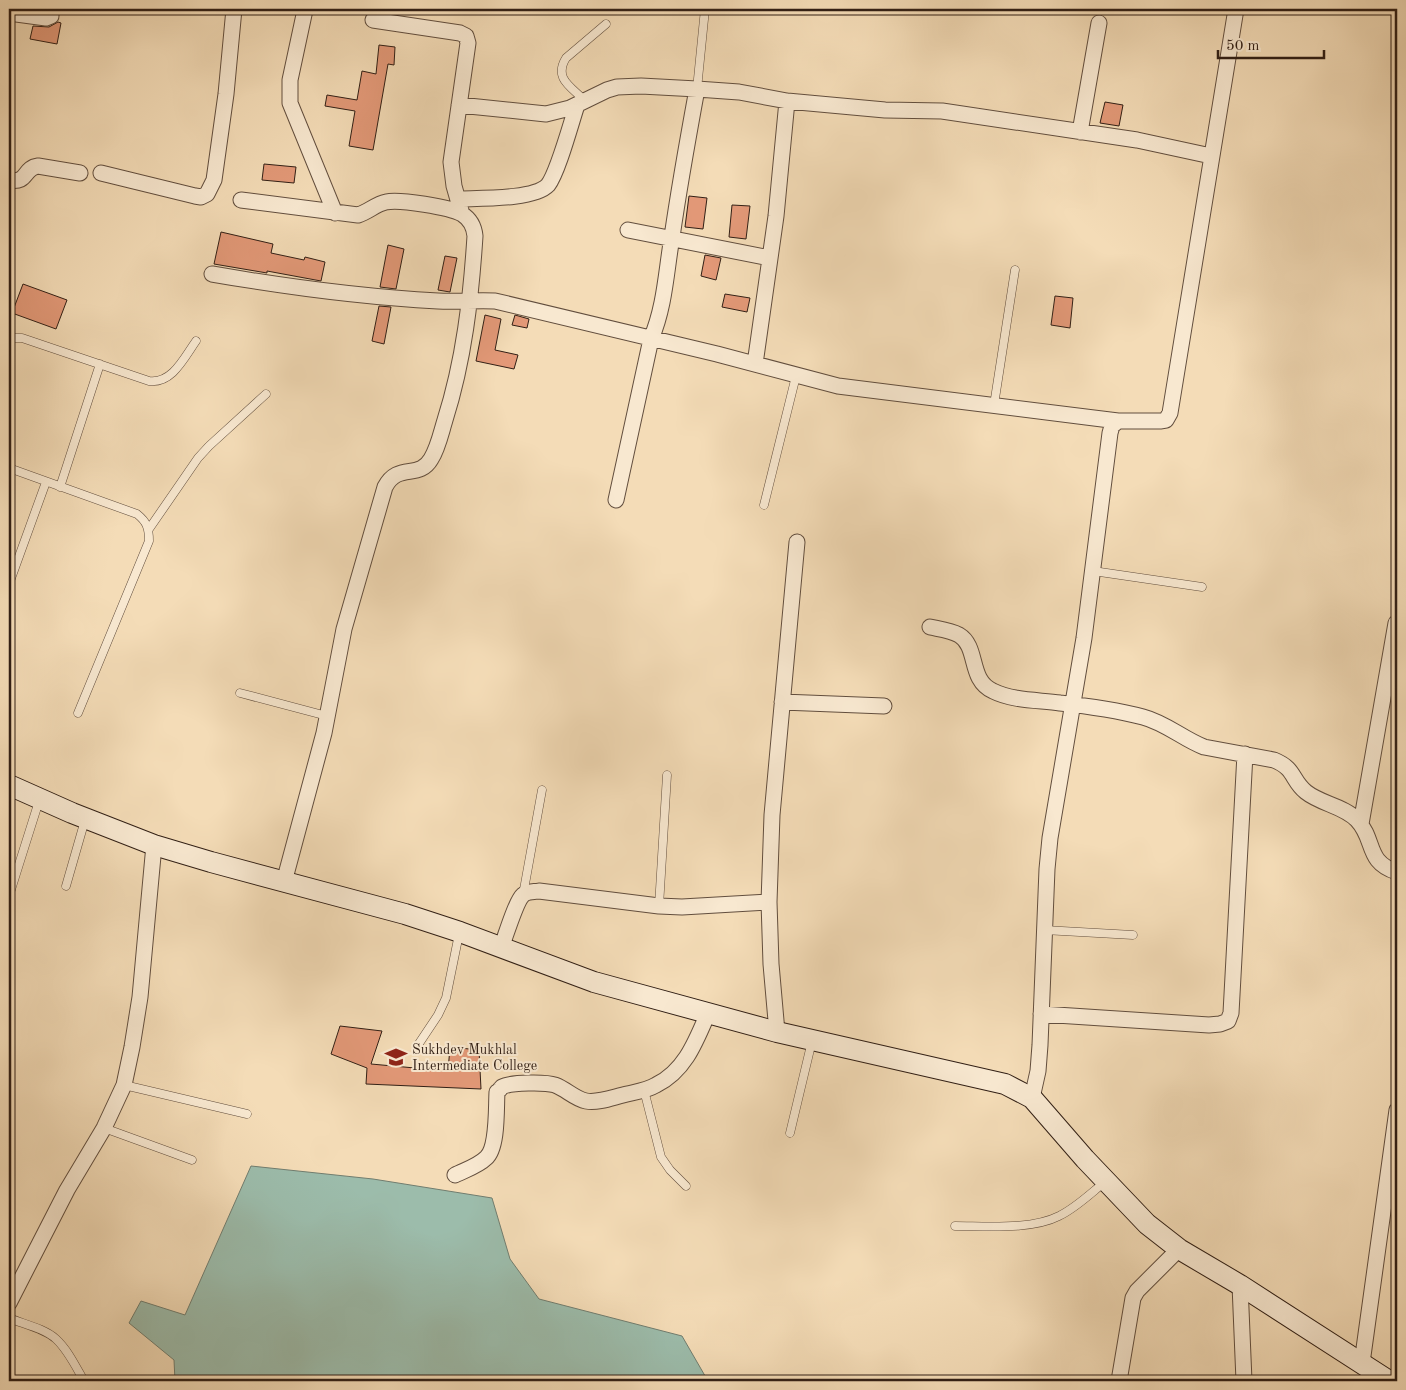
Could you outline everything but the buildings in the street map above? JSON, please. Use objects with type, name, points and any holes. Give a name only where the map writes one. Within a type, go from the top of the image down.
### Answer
[{"type":"main road","points":[[9,785],[154,845],[405,914],[460,932],[594,982],[777,1032],[1006,1084],[1032,1098],[1147,1224],[1179,1249],[1240,1285],[1389,1381]]},
{"type":"street","points":[[9,13],[46,18],[51,16],[51,9]]},
{"type":"street","points":[[101,173],[195,196],[201,197],[206,194],[214,180],[234,9]]},
{"type":"street","points":[[212,274],[325,292],[440,302],[495,301],[652,338],[838,386],[1118,421],[1166,420],[1170,413],[1236,9]]},
{"type":"street","points":[[305,10],[290,80],[290,104],[335,213]]},
{"type":"street","points":[[284,882],[314,772],[344,629],[385,487],[390,478],[398,474],[418,470],[426,466],[432,458],[456,383],[470,300],[474,227],[460,206],[452,177],[451,162],[468,43],[466,36],[460,33],[373,20]]},
{"type":"street","points":[[1080,132],[1099,23]]},
{"type":"street","points":[[459,104],[546,114],[556,113],[617,87],[641,86],[696,89],[746,93],[787,101],[885,110],[942,111],[1138,140],[1211,156]]},
{"type":"street","points":[[616,500],[652,338],[664,299],[696,89]]},
{"type":"street","points":[[755,364],[770,258],[787,101]]},
{"type":"street","points":[[242,200],[358,215],[368,212],[384,202],[394,201],[451,210],[460,206],[537,192],[547,185],[554,174],[581,103]]},
{"type":"street","points":[[9,180],[23,179],[29,170],[38,166],[80,173]]},
{"type":"street","points":[[628,230],[770,258]]},
{"type":"street","points":[[1032,1098],[1038,1071],[1046,869],[1093,572],[1110,433],[1112,426],[1118,421]]},
{"type":"street","points":[[777,1032],[771,964],[769,902],[772,815],[797,542]]},
{"type":"street","points":[[1361,824],[1396,623]]},
{"type":"street","points":[[930,627],[960,635],[970,650],[978,678],[991,691],[1003,695],[1073,704],[1142,717],[1162,724],[1195,744],[1204,747],[1274,760],[1284,764],[1291,771],[1297,783],[1306,792],[1355,817],[1361,824],[1378,863],[1397,872]]},
{"type":"street","points":[[782,702],[884,706]]},
{"type":"street","points":[[1041,1014],[1209,1025],[1220,1024],[1228,1020],[1231,1013],[1245,754]]},
{"type":"street","points":[[9,1303],[67,1190],[104,1128],[124,1085],[134,1039],[140,997],[154,845]]},
{"type":"street","points":[[501,948],[523,895],[530,892],[659,906],[701,907],[769,902]]},
{"type":"street","points":[[455,1175],[481,1162],[488,1157],[492,1150],[497,1092],[502,1087],[519,1084],[553,1084],[584,1101],[603,1100],[644,1090],[665,1080],[684,1062],[708,1013]]},
{"type":"street","points":[[1362,1363],[1396,1130],[1397,1110]]},
{"type":"street","points":[[1119,1381],[1133,1298],[1137,1291],[1179,1249]]},
{"type":"street","points":[[1240,1285],[1244,1381]]},
{"type":"lane","points":[[696,89],[705,9]]},
{"type":"lane","points":[[581,103],[563,79],[560,72],[561,66],[566,58],[606,24]]},
{"type":"lane","points":[[994,405],[1015,270]]},
{"type":"lane","points":[[9,338],[22,338],[157,382],[174,372],[196,341]]},
{"type":"lane","points":[[60,487],[100,364]]},
{"type":"lane","points":[[764,505],[796,376]]},
{"type":"lane","points":[[149,529],[198,458],[266,394]]},
{"type":"lane","points":[[9,468],[137,514],[145,520],[149,529],[149,541],[78,713]]},
{"type":"lane","points":[[9,584],[12,567],[46,482]]},
{"type":"lane","points":[[1093,572],[1202,587]]},
{"type":"lane","points":[[240,694],[327,716]]},
{"type":"lane","points":[[659,906],[667,775]]},
{"type":"lane","points":[[523,895],[542,790]]},
{"type":"lane","points":[[9,896],[40,799]]},
{"type":"lane","points":[[66,886],[86,818]]},
{"type":"lane","points":[[1044,930],[1133,935]]},
{"type":"lane","points":[[418,1045],[438,1015],[446,998],[460,932]]},
{"type":"lane","points":[[790,1134],[812,1039]]},
{"type":"lane","points":[[124,1085],[247,1114]]},
{"type":"lane","points":[[644,1090],[661,1157],[670,1170],[686,1186]]},
{"type":"lane","points":[[104,1128],[192,1160]]},
{"type":"lane","points":[[955,1226],[1044,1222],[1060,1216],[1106,1181]]},
{"type":"lane","points":[[9,1318],[56,1338],[84,1381]]},
{"type":"shaded area","points":[[251,1166],[373,1179],[492,1198],[510,1259],[539,1299],[682,1336],[708,1381],[175,1381],[174,1360],[129,1323],[141,1301],[185,1315]]},
{"type":"place","name":"Sukhdev Mukhlal Intermediate College","points":[[396,1057]]}]
